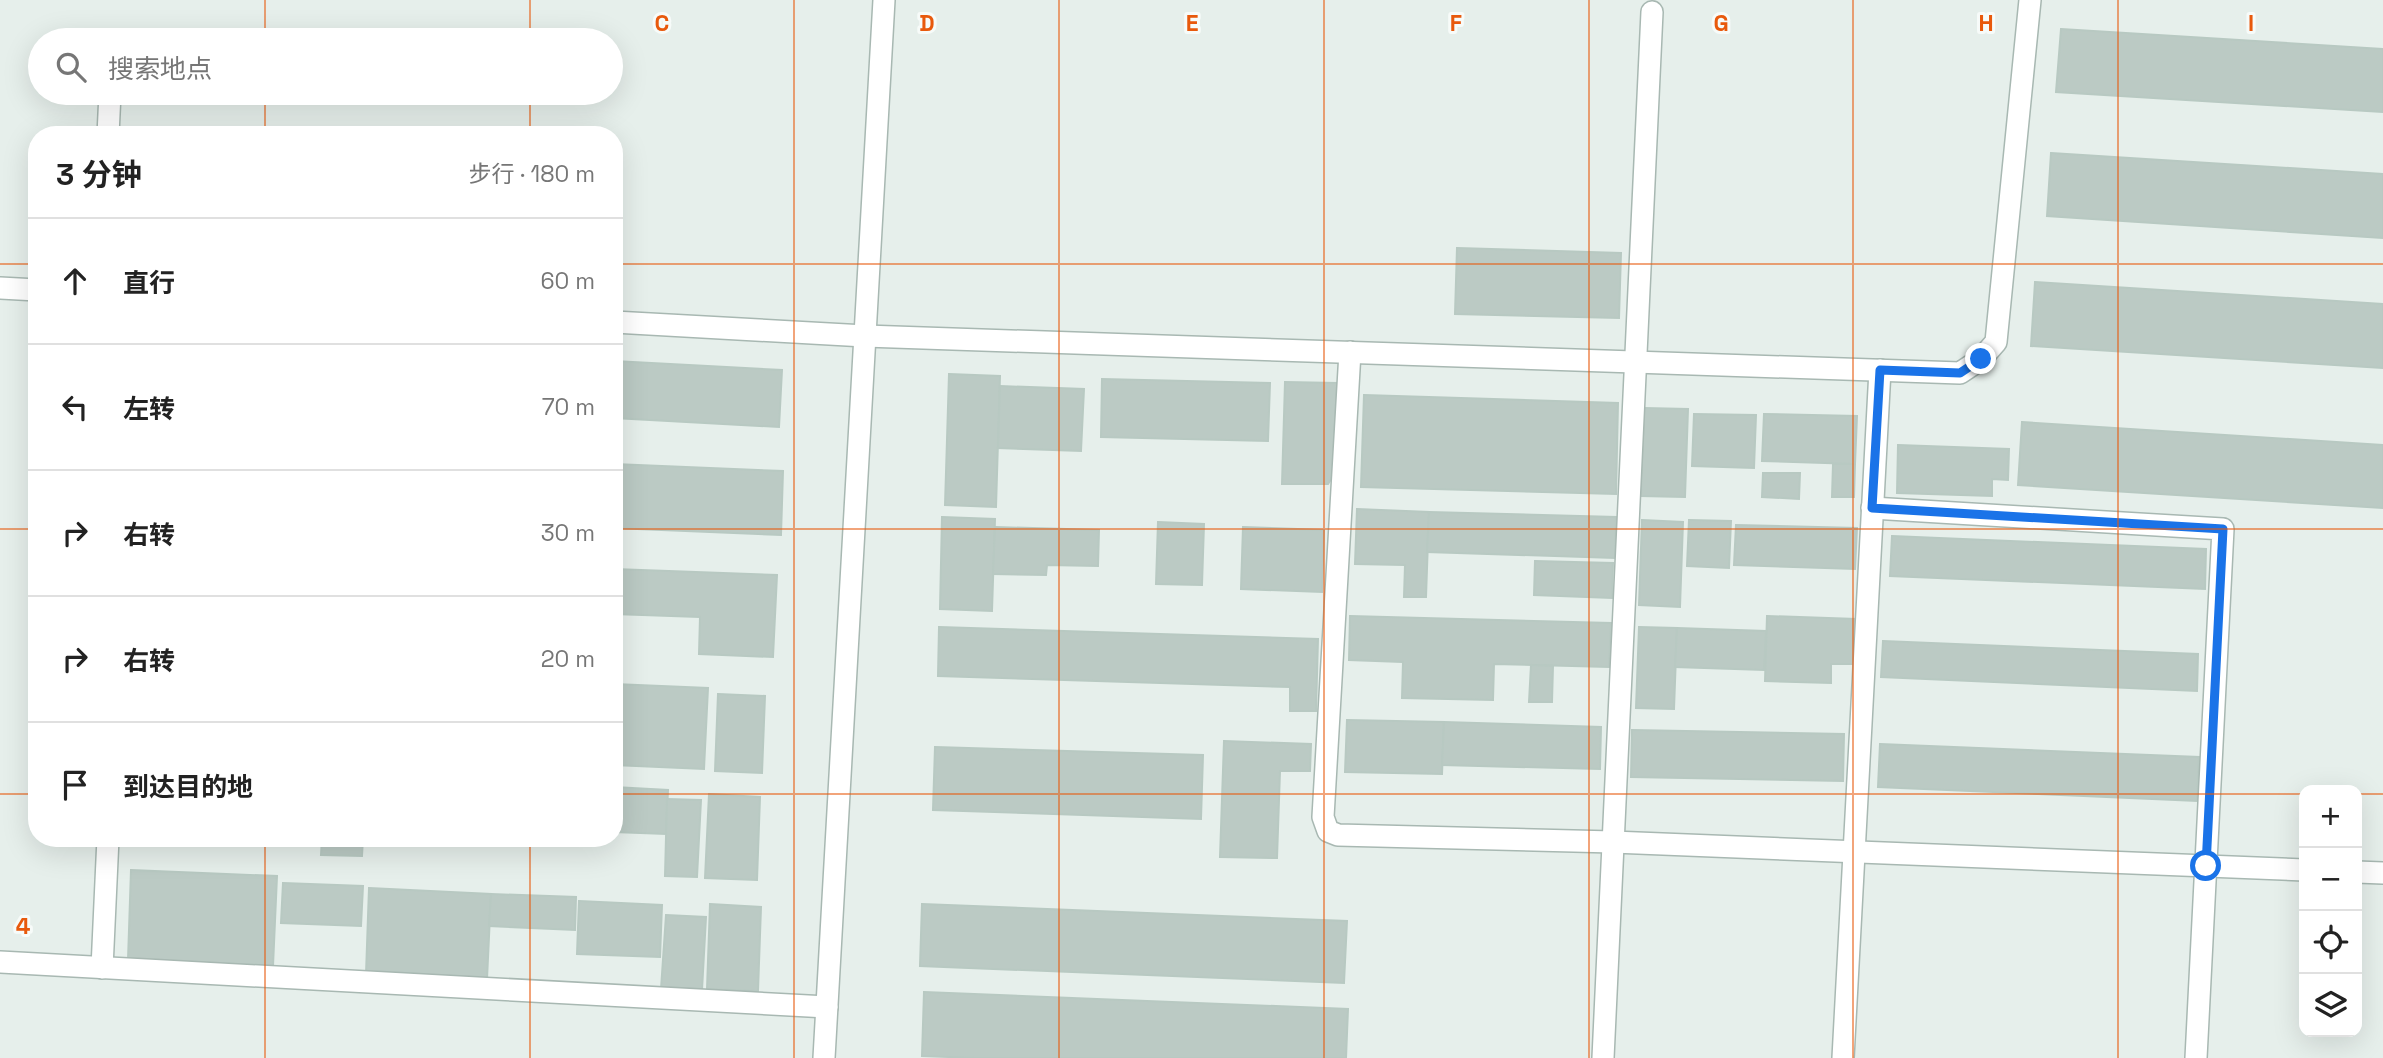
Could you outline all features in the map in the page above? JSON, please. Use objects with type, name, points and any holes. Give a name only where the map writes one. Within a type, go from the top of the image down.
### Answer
[{"type":"street","points":[[824,1058],[884,0]]},
{"type":"street","points":[[623,323],[865,336],[1960,373],[1981,359],[1997,342],[2030,0]]},
{"type":"street","points":[[1603,1058],[1651,12]]},
{"type":"street","points":[[108,126],[109,105]]},
{"type":"street","points":[[0,288],[28,290]]},
{"type":"street","points":[[1350,352],[1323,817],[1328,831],[1338,835],[1613,842],[2299,870]]},
{"type":"street","points":[[1843,1058],[1880,370]]},
{"type":"street","points":[[1872,508],[2223,529],[2196,1058]]},
{"type":"street","points":[[102,968],[108,847]]},
{"type":"street","points":[[2362,872],[2383,873]]},
{"type":"street","points":[[0,962],[827,1007]]},
{"type":"building","points":[[2061,29],[2383,49],[2383,112],[2056,92]]},
{"type":"building","points":[[2051,153],[2383,174],[2383,238],[2047,216]]},
{"type":"building","points":[[1457,248],[1621,253],[1619,318],[1455,314]]},
{"type":"building","points":[[2035,282],[2383,304],[2383,368],[2031,346]]},
{"type":"building","points":[[623,361],[782,370],[779,427],[623,418]]},
{"type":"building","points":[[949,374],[1000,376],[996,507],[945,505]]},
{"type":"building","points":[[1102,379],[1270,383],[1268,441],[1101,437]]},
{"type":"building","points":[[1285,382],[1337,383],[1335,473],[1328,484],[1282,484]]},
{"type":"building","points":[[1000,386],[1084,389],[1081,451],[998,448]]},
{"type":"building","points":[[1364,395],[1618,403],[1616,494],[1361,487]]},
{"type":"building","points":[[1644,408],[1688,409],[1685,497],[1641,496]]},
{"type":"building","points":[[1694,414],[1756,415],[1754,468],[1692,466]]},
{"type":"building","points":[[1764,414],[1857,416],[1855,464],[1762,461]]},
{"type":"building","points":[[2022,422],[2383,445],[2383,508],[2018,485]]},
{"type":"building","points":[[1898,445],[2009,449],[2008,480],[1992,479],[1992,496],[1897,493]]},
{"type":"building","points":[[623,464],[783,471],[781,535],[623,528]]},
{"type":"building","points":[[1833,464],[1855,464],[1854,497],[1832,497]]},
{"type":"building","points":[[1763,473],[1800,473],[1799,499],[1762,497]]},
{"type":"building","points":[[1357,509],[1429,512],[1426,597],[1404,597],[1405,565],[1355,564]]},
{"type":"building","points":[[1429,512],[1616,517],[1615,558],[1427,552]]},
{"type":"building","points":[[942,517],[995,519],[992,611],[940,609]]},
{"type":"building","points":[[1642,520],[1683,522],[1680,607],[1639,605]]},
{"type":"building","points":[[1689,520],[1731,521],[1729,568],[1687,566]]},
{"type":"building","points":[[1158,522],[1204,524],[1202,585],[1156,584]]},
{"type":"building","points":[[1736,525],[1857,528],[1855,569],[1734,565]]},
{"type":"building","points":[[995,527],[1099,530],[1098,566],[1047,565],[1046,575],[993,574]]},
{"type":"building","points":[[1243,527],[1324,530],[1322,592],[1241,589]]},
{"type":"building","points":[[1892,536],[2206,549],[2205,589],[1890,576]]},
{"type":"building","points":[[1535,561],[1613,563],[1612,598],[1534,595]]},
{"type":"building","points":[[623,569],[777,575],[773,657],[699,654],[700,617],[623,614]]},
{"type":"building","points":[[1350,616],[1611,623],[1609,667],[1494,664],[1493,700],[1402,698],[1403,662],[1349,660]]},
{"type":"building","points":[[1767,616],[1856,619],[1854,664],[1831,664],[1831,683],[1765,681]]},
{"type":"building","points":[[939,627],[1318,639],[1316,711],[1290,711],[1290,687],[938,676]]},
{"type":"building","points":[[1639,627],[1677,628],[1674,709],[1636,708]]},
{"type":"building","points":[[1677,628],[1766,631],[1764,670],[1675,667]]},
{"type":"building","points":[[1883,641],[2198,654],[2197,691],[1881,677]]},
{"type":"building","points":[[1531,665],[1553,666],[1552,702],[1529,702]]},
{"type":"building","points":[[623,684],[708,688],[704,769],[623,765]]},
{"type":"building","points":[[718,694],[765,696],[762,773],[715,771]]},
{"type":"building","points":[[1347,720],[1444,722],[1442,774],[1345,772]]},
{"type":"building","points":[[1444,722],[1601,727],[1600,769],[1442,765]]},
{"type":"building","points":[[1632,730],[1844,734],[1843,781],[1631,777]]},
{"type":"building","points":[[1224,741],[1311,744],[1310,771],[1280,771],[1277,858],[1220,857]]},
{"type":"building","points":[[1880,744],[2199,757],[2197,801],[1878,787]]},
{"type":"building","points":[[935,747],[1203,755],[1201,819],[933,810]]},
{"type":"building","points":[[623,788],[668,790],[666,834],[623,832]]},
{"type":"building","points":[[709,794],[760,797],[757,880],[705,878]]},
{"type":"building","points":[[667,799],[701,800],[697,877],[665,876]]},
{"type":"building","points":[[321,847],[362,847],[362,856],[321,855]]},
{"type":"building","points":[[131,870],[277,876],[273,966],[128,960]]},
{"type":"building","points":[[283,883],[363,886],[361,926],[281,923]]},
{"type":"building","points":[[369,888],[491,894],[487,979],[366,974]]},
{"type":"building","points":[[491,894],[576,897],[575,930],[489,926]]},
{"type":"building","points":[[579,901],[662,905],[660,957],[577,954]]},
{"type":"building","points":[[710,904],[761,907],[758,991],[707,989]]},
{"type":"building","points":[[922,904],[1347,921],[1344,983],[920,966]]},
{"type":"building","points":[[666,915],[706,917],[702,990],[661,989]]},
{"type":"building","points":[[924,992],[1348,1009],[1346,1058],[922,1056]]},
{"type":"route","points":[[1981,359],[1960,373],[1880,370],[1872,508],[2223,529],[2206,866]]}]
